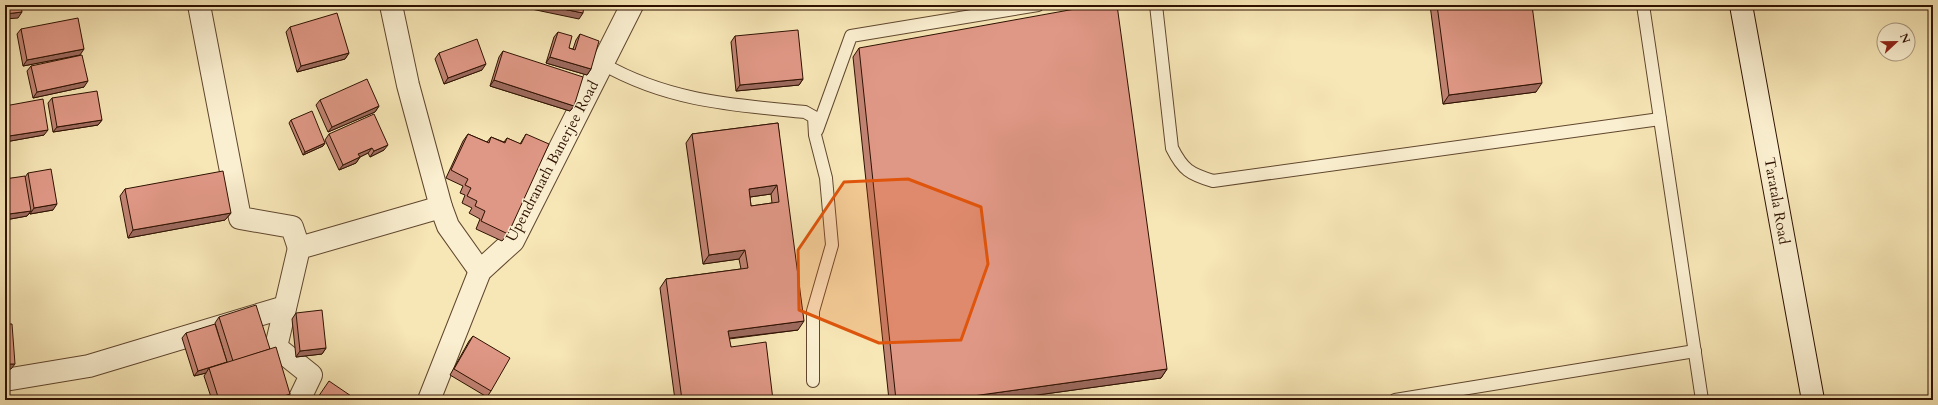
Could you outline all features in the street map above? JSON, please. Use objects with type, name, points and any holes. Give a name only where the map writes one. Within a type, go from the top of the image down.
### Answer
[{"type":"street","points":[[199,5],[240,218],[292,227],[299,248],[276,347],[311,375]]},
{"type":"street","points":[[391,5],[408,85],[441,207],[448,226],[480,272]]},
{"type":"street","name":"Upendranath Banerjee Road","points":[[429,400],[480,272],[513,240],[632,5]]},
{"type":"street","name":"Taratala Road","points":[[1741,5],[1816,399]]},
{"type":"street","points":[[299,248],[441,207]]},
{"type":"street","points":[[5,380],[89,366],[285,307]]},
{"type":"street","points":[[277,396],[311,375]]},
{"type":"street","points":[[300,400],[311,375]]},
{"type":"lane","points":[[815,135],[851,36],[1038,5]]},
{"type":"lane","points":[[1156,5],[1172,148],[1180,164],[1196,176],[1213,181],[1660,119]]},
{"type":"lane","points":[[1643,5],[1702,400]]},
{"type":"lane","points":[[603,64],[625,76],[671,94],[723,105],[810,113],[814,117],[815,135],[826,178],[832,245],[813,311],[813,381]]},
{"type":"lane","points":[[1394,400],[1695,351]]},
{"type":"highlighted area","points":[[908,179],[981,207],[988,264],[961,340],[879,343],[799,310],[798,250],[844,182]]},
{"type":"building","points":[[5,5],[21,5],[22,12],[5,14]]},
{"type":"building","points":[[543,5],[584,5],[583,13]]},
{"type":"building","points":[[1097,5],[1117,5],[1167,369],[944,400],[896,400],[859,48]]},
{"type":"building","points":[[1437,5],[1532,5],[1542,83],[1449,95]]},
{"type":"building","points":[[337,13],[349,53],[301,66],[290,27]]},
{"type":"building","points":[[78,18],[84,49],[27,60],[21,29]]},
{"type":"building","points":[[798,30],[803,79],[740,85],[735,36]]},
{"type":"building","points":[[558,32],[572,36],[569,48],[575,50],[580,34],[599,41],[591,69],[550,57]]},
{"type":"building","points":[[477,39],[486,64],[448,78],[439,53]]},
{"type":"building","points":[[503,51],[583,77],[574,106],[494,80]]},
{"type":"building","points":[[82,55],[88,81],[37,92],[31,66]]},
{"type":"building","points":[[367,79],[379,106],[332,127],[320,100]]},
{"type":"building","points":[[97,91],[102,120],[57,127],[52,98]]},
{"type":"building","points":[[43,99],[48,130],[9,136],[5,106]]},
{"type":"building","points":[[312,111],[325,143],[305,152],[291,120]]},
{"type":"building","points":[[374,114],[388,145],[374,151],[372,148],[358,154],[360,157],[343,165],[329,134]]},
{"type":"building","points":[[778,123],[804,321],[728,331],[731,347],[766,342],[773,400],[682,400],[666,279],[748,268],[745,250],[709,255],[692,134]],"holes":[[[777,185],[779,202],[751,206],[749,189]]]},
{"type":"building","points":[[468,134],[489,143],[491,137],[505,143],[507,138],[521,144],[526,134],[549,144],[508,234],[481,221],[485,211],[475,206],[477,201],[467,196],[471,188],[465,185],[468,179],[451,170]]},
{"type":"building","points":[[51,169],[57,204],[34,208],[28,173]]},
{"type":"building","points":[[223,171],[231,213],[133,230],[125,189]]},
{"type":"building","points":[[25,176],[31,211],[9,214],[5,191],[5,179]]},
{"type":"building","points":[[256,305],[270,349],[233,361],[219,317]]},
{"type":"building","points":[[322,310],[326,348],[300,351],[296,313]]},
{"type":"building","points":[[5,324],[12,324],[15,364],[5,364]]},
{"type":"building","points":[[215,324],[227,362],[198,371],[186,333]]},
{"type":"building","points":[[473,336],[510,358],[491,391],[454,369]]},
{"type":"building","points":[[276,347],[290,394],[272,400],[219,400],[209,368]]},
{"type":"building","points":[[329,381],[357,400],[316,400]]}]
